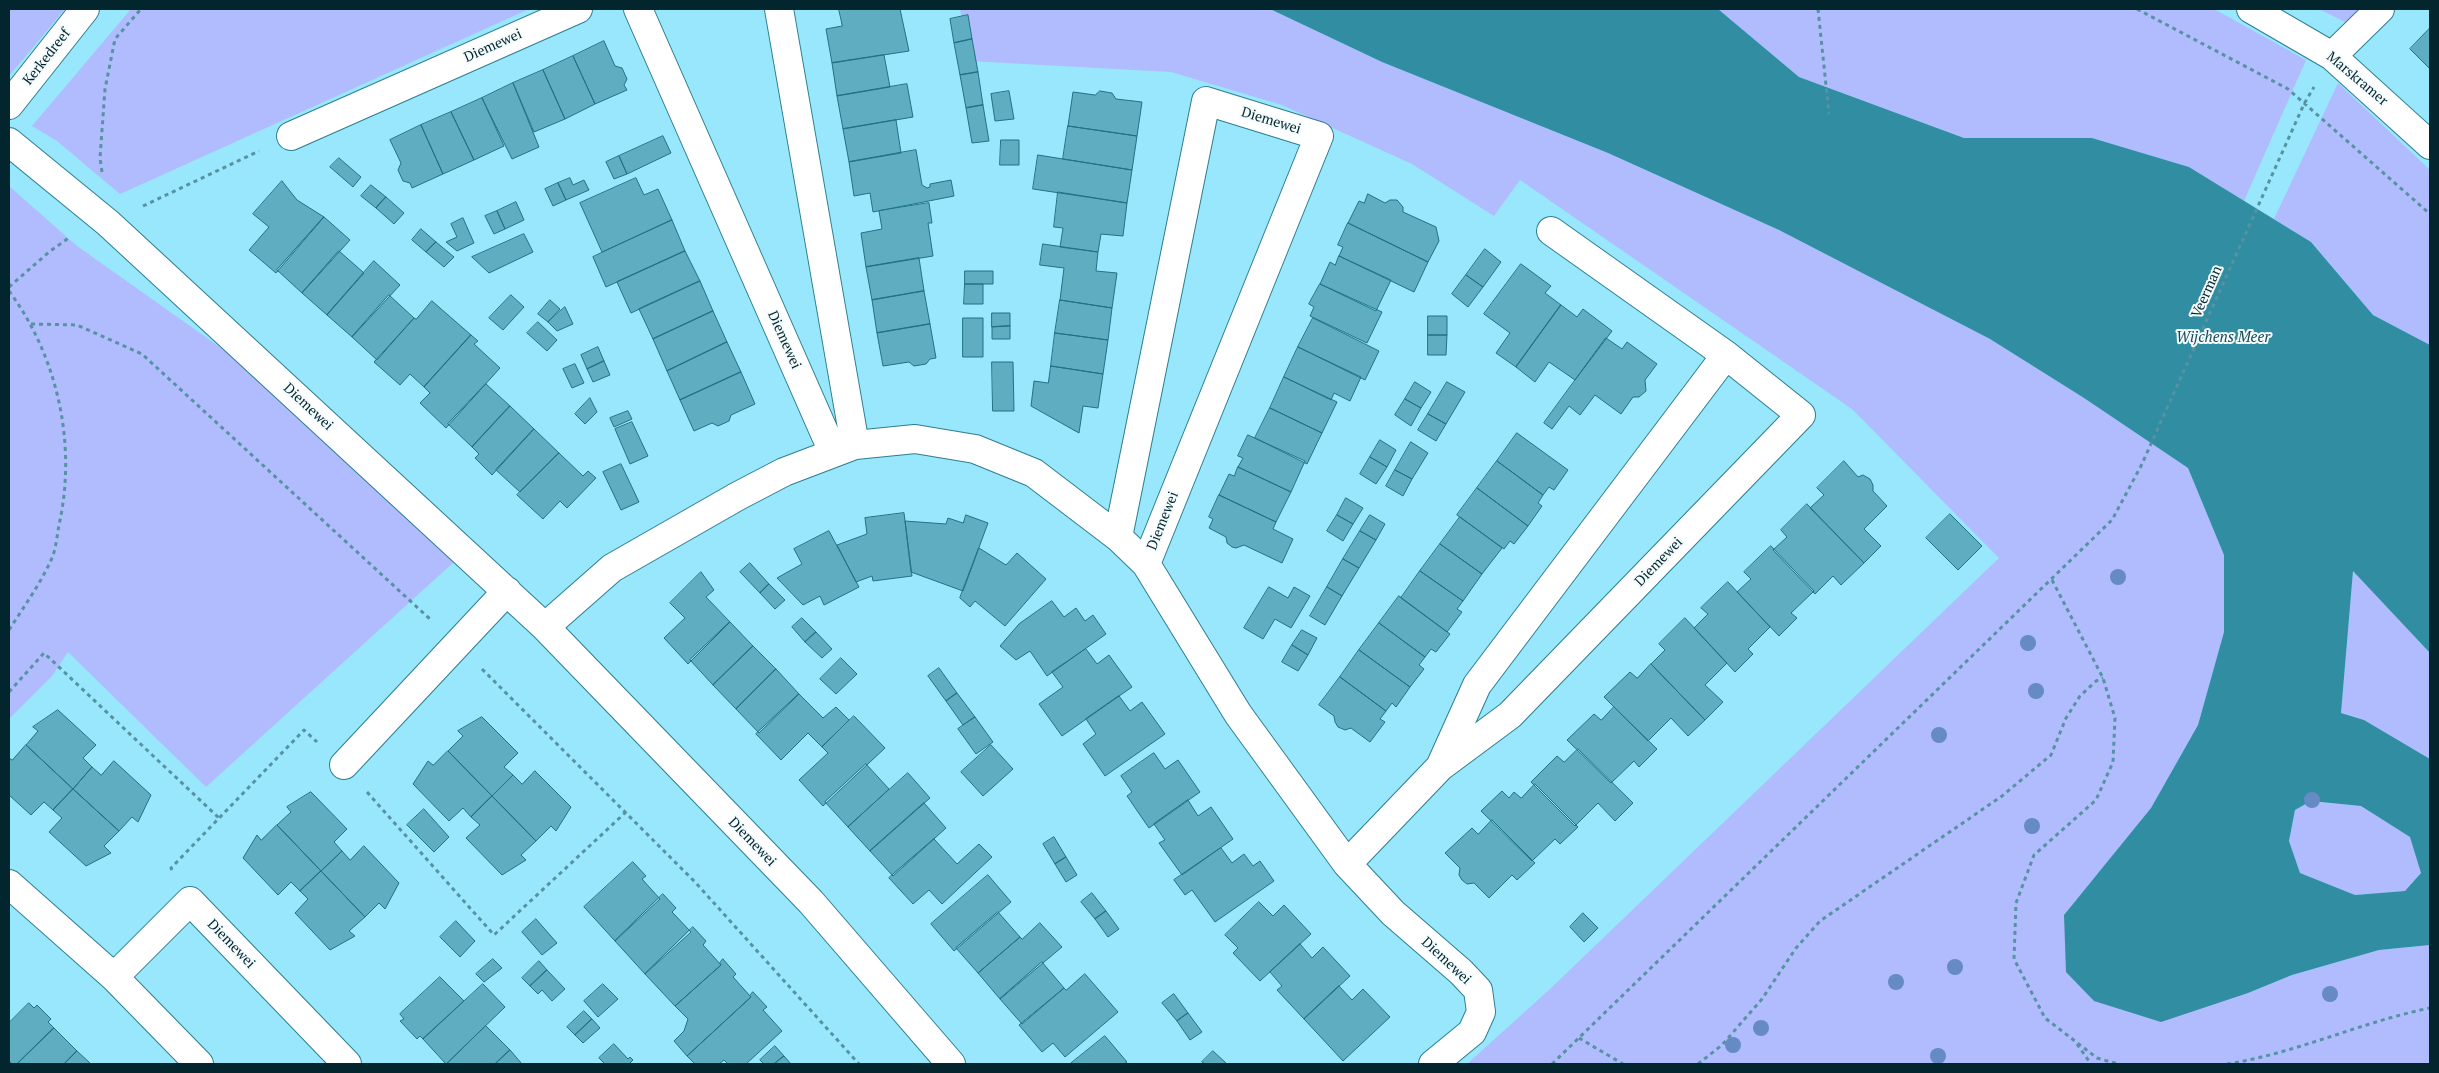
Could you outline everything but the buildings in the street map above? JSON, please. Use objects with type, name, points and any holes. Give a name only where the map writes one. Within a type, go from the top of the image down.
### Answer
[{"type":"street","name":"Kerkedreef","points":[[9,105],[85,9]]},
{"type":"street","name":"Diemewei","points":[[291,136],[578,9]]},
{"type":"street","name":"Diemewei","points":[[638,9],[844,448]]},
{"type":"street","points":[[779,9],[844,448]]},
{"type":"street","name":"Marskramer","points":[[2250,9],[2332,56],[2430,145]]},
{"type":"street","points":[[2332,56],[2380,9]]},
{"type":"street","name":"Diemewei","points":[[1118,536],[1206,101],[1319,136],[1146,564]]},
{"type":"street","name":"Diemewei","points":[[9,142],[108,222],[545,627],[811,902],[951,1064]]},
{"type":"street","name":"Diemewei","points":[[1347,864],[1440,767],[1510,715],[1801,415],[1726,355],[1551,232]]},
{"type":"street","name":"Diemewei","points":[[1440,767],[1477,685],[1726,355]]},
{"type":"street","name":"Diemewei","points":[[545,627],[612,568],[784,472],[844,448],[915,440],[975,449],[1034,473],[1118,536],[1146,564],[1238,714],[1347,864],[1393,913],[1461,972],[1478,990],[1481,1012],[1472,1032],[1433,1064]]},
{"type":"street","points":[[344,765],[507,591]]},
{"type":"street","points":[[9,884],[114,977],[199,1064]]},
{"type":"street","name":"Diemewei","points":[[190,901],[347,1064]]},
{"type":"street","points":[[114,977],[190,901]]},
{"type":"path","points":[[108,222],[100,158],[105,89],[115,39],[141,9]]},
{"type":"path","points":[[1818,9],[1829,114]]},
{"type":"path","points":[[2136,9],[2288,89],[2430,214]]},
{"type":"path","name":"Veerman","points":[[1552,1064],[2112,520],[2141,466],[2304,104]]},
{"type":"path","points":[[9,287],[49,252],[70,238],[291,136]]},
{"type":"path","points":[[9,291],[31,324],[54,380],[66,439],[65,499],[52,558],[9,630]]},
{"type":"path","points":[[2052,580],[2103,678],[2115,718],[2112,762],[2096,800],[2034,855],[2016,903],[2014,959],[2046,1018],[2097,1058],[2118,1064]]},
{"type":"path","points":[[9,692],[44,653],[219,818]]},
{"type":"path","points":[[1698,1064],[1722,1045],[1756,1006],[1796,948],[1820,922],[2002,796],[2052,755],[2066,718],[2080,696],[2096,681],[2103,678]]},
{"type":"path","points":[[190,901],[171,868],[304,730],[344,765],[494,935],[626,812]]},
{"type":"path","points":[[2227,1064],[2250,1062],[2366,1027],[2396,1015],[2430,1008]]},
{"type":"path","points":[[1579,1038],[1623,1064]]},
{"type":"path","points":[[2075,1041],[2092,1064]]},
{"type":"shaded area","points":[[9,9],[65,9],[9,76]]},
{"type":"shaded area","points":[[131,9],[529,9],[120,194],[57,141],[32,126]]},
{"type":"shaded area","points":[[960,9],[1270,9],[1382,62],[1608,153],[1779,230],[1990,339],[2084,398],[2188,468],[2224,554],[2224,632],[2198,725],[2151,808],[2064,915],[2248,993],[2292,975],[2379,950],[2430,945],[2430,1064],[1467,1064],[1550,989],[1999,558],[1852,409],[1520,180],[1494,216],[1412,164],[1282,105],[1171,72],[970,61]]},
{"type":"shaded area","points":[[1718,9],[2214,9],[2306,60],[2244,201],[2189,167],[2092,138],[1964,138],[1799,77]]},
{"type":"shaded area","points":[[2319,9],[2362,9],[2347,23]]},
{"type":"shaded area","points":[[2338,83],[2430,170],[2430,345],[2373,315],[2312,243],[2274,219]]},
{"type":"shaded area","points":[[9,186],[77,246],[231,355],[455,561],[206,787],[68,652],[52,676],[9,719]]},
{"type":"shaded area","points":[[2353,570],[2430,653],[2430,759],[2364,720],[2341,713]]},
{"type":"shaded area","points":[[2311,801],[2361,806],[2411,837],[2421,873],[2405,891],[2355,895],[2300,873],[2289,841],[2295,810]]},
{"type":"water","name":"Wijchens Meer","points":[[1270,9],[1718,9],[1799,77],[1964,138],[2092,138],[2189,167],[2311,242],[2373,315],[2430,345],[2430,653],[2353,571],[2341,713],[2364,720],[2430,759],[2430,945],[2379,950],[2292,975],[2248,993],[2161,1022],[2094,1001],[2066,972],[2064,915],[2151,808],[2198,725],[2224,632],[2224,555],[2188,468],[2084,398],[1990,339],[1779,230],[1608,153],[1382,62]],"holes":[[[2311,801],[2361,806],[2410,837],[2421,873],[2405,891],[2355,895],[2300,873],[2289,841],[2295,810]]]}]
